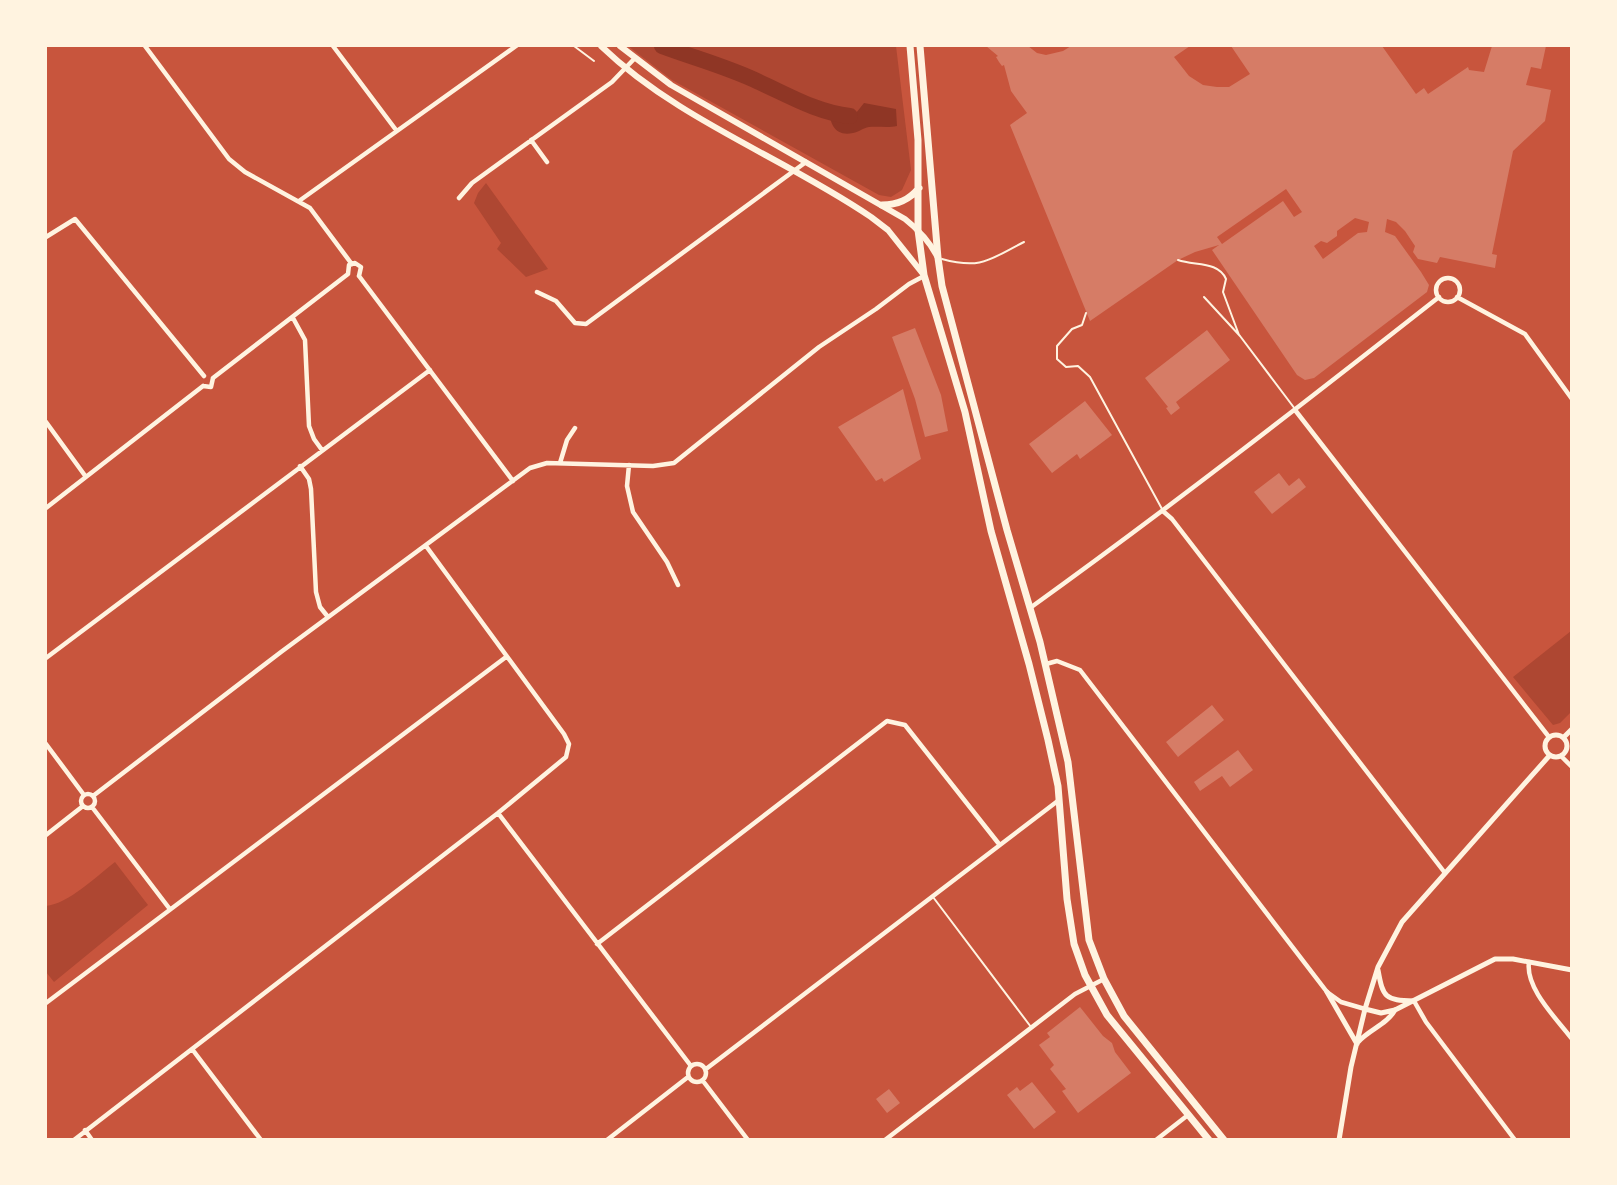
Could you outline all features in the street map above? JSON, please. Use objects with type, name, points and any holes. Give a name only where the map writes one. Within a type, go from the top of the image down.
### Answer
[{"type":"highway","points":[[910,46],[918,141],[918,230],[924,275],[965,412],[991,531],[1035,687],[1059,799],[1070,927],[1077,956],[1090,986],[1113,1024],[1209,1139]]},
{"type":"highway","points":[[920,46],[942,286],[1046,664],[1071,782],[1089,940],[1104,979],[1124,1016],[1224,1139]]},
{"type":"highway","points":[[882,205],[900,203],[919,188]]},
{"type":"highway","points":[[1015,618],[1030,608]]},
{"type":"main road","points":[[601,46],[664,96],[871,217],[895,239],[924,275]]},
{"type":"main road","points":[[620,46],[671,85],[882,205],[918,230],[930,243],[938,258]]},
{"type":"main road","points":[[1564,737],[1572,729]]},
{"type":"main road","points":[[1557,734],[1564,737],[1568,747],[1561,756],[1550,755],[1545,746],[1549,737],[1557,734]]},
{"type":"main road","points":[[1339,1139],[1365,1009],[1378,967],[1402,922],[1550,755]]},
{"type":"main road","points":[[1365,1009],[1381,1013],[1395,1010],[1495,959],[1513,958],[1572,970]]},
{"type":"main road","points":[[1378,967],[1381,987],[1388,998],[1414,1001]]},
{"type":"main road","points":[[1327,992],[1357,1044]]},
{"type":"main road","points":[[1357,1044],[1371,1030],[1389,1019],[1395,1010]]},
{"type":"street","points":[[145,46],[229,159],[245,172],[299,201],[312,211],[351,264]]},
{"type":"street","points":[[333,46],[396,130]]},
{"type":"street","points":[[299,201],[516,46]]},
{"type":"street","points":[[459,198],[472,183],[612,82],[635,58]]},
{"type":"street","points":[[531,140],[547,162]]},
{"type":"street","points":[[537,292],[556,301],[575,323],[586,324],[806,162]]},
{"type":"street","points":[[46,237],[75,219],[204,376]]},
{"type":"street","points":[[348,274],[347,269],[351,264]]},
{"type":"street","points":[[351,264],[360,266],[362,272],[359,276]]},
{"type":"street","points":[[348,274],[359,276]]},
{"type":"street","points":[[46,508],[203,386],[211,387],[213,379],[348,274]]},
{"type":"street","points":[[46,744],[84,795],[93,796],[328,617],[535,466],[560,463],[668,465],[681,459],[819,347],[924,275]]},
{"type":"street","points":[[359,276],[513,481]]},
{"type":"street","points":[[1439,297],[1437,284],[1447,278],[1455,280],[1459,285],[1457,297]]},
{"type":"street","points":[[1030,608],[1164,512],[1439,297]]},
{"type":"street","points":[[1439,297],[1449,301],[1457,297]]},
{"type":"street","points":[[1457,297],[1525,334],[1572,400]]},
{"type":"street","points":[[293,318],[305,340],[309,426],[322,450]]},
{"type":"street","points":[[46,658],[430,370]]},
{"type":"street","points":[[204,376],[209,375],[213,379]]},
{"type":"street","points":[[203,386],[201,381],[204,376]]},
{"type":"street","points":[[1296,410],[1549,737]]},
{"type":"street","points":[[46,422],[86,477]]},
{"type":"street","points":[[560,463],[567,440],[576,428]]},
{"type":"street","points":[[629,465],[627,486],[633,512],[667,562],[678,585]]},
{"type":"street","points":[[300,466],[309,479],[311,489],[316,592],[320,607],[328,617]]},
{"type":"street","points":[[1164,512],[1445,873]]},
{"type":"street","points":[[74,1139],[562,761],[569,748],[564,734],[426,546]]},
{"type":"street","points":[[46,1003],[506,657]]},
{"type":"street","points":[[1046,664],[1057,661],[1080,670],[1327,992],[1341,1002],[1365,1009]]},
{"type":"street","points":[[597,944],[887,721],[905,725],[999,844]]},
{"type":"street","points":[[1561,756],[1572,767]]},
{"type":"street","points":[[83,806],[81,800],[84,795]]},
{"type":"street","points":[[92,807],[95,802],[93,796]]},
{"type":"street","points":[[706,1069],[1059,799]]},
{"type":"street","points":[[46,835],[83,806],[92,807],[169,908]]},
{"type":"street","points":[[498,813],[691,1066]]},
{"type":"street","points":[[1529,962],[1528,971],[1533,985],[1572,1039]]},
{"type":"street","points":[[885,1139],[1075,994],[1104,979]]},
{"type":"street","points":[[1414,1001],[1426,1022],[1515,1139]]},
{"type":"street","points":[[192,1049],[261,1139]]},
{"type":"street","points":[[688,1077],[691,1066],[699,1064],[706,1069]]},
{"type":"street","points":[[703,1081],[706,1069]]},
{"type":"street","points":[[688,1077],[695,1082],[703,1081]]},
{"type":"street","points":[[607,1139],[688,1077]]},
{"type":"street","points":[[703,1081],[748,1139]]},
{"type":"street","points":[[1156,1139],[1188,1115]]},
{"type":"street","points":[[85,1130],[92,1139]]},
{"type":"lane","points":[[574,46],[594,61]]},
{"type":"lane","points":[[938,258],[972,265],[995,258],[1024,242]]},
{"type":"lane","points":[[1178,260],[1217,267],[1224,274],[1227,284],[1223,292],[1240,336]]},
{"type":"lane","points":[[1204,297],[1240,336],[1296,410]]},
{"type":"lane","points":[[1086,313],[1082,325],[1072,329],[1055,350],[1057,359],[1070,368],[1078,366],[1093,380],[1164,512]]},
{"type":"lane","points":[[931,895],[1031,1027]]},
{"type":"shaded area","points":[[628,46],[896,46],[911,170],[902,190],[891,197],[879,195],[672,80]]},
{"type":"shaded area","points":[[864,103],[896,109],[897,126],[869,127],[847,134],[835,128],[830,110],[856,113]]},
{"type":"shaded area","points":[[486,183],[548,269],[526,277],[497,249],[501,243],[474,203]]},
{"type":"shaded area","points":[[1571,631],[1571,712],[1560,723],[1553,725],[1513,677]]},
{"type":"shaded area","points":[[115,862],[148,905],[54,982],[46,972],[46,906],[73,895]]},
{"type":"building","points":[[986,46],[1028,46],[1037,53],[1046,55],[1071,46],[1190,46],[1174,57],[1189,76],[1203,85],[1229,87],[1250,74],[1231,46],[1382,46],[1416,94],[1424,88],[1428,94],[1468,67],[1469,70],[1484,72],[1492,46],[1546,46],[1541,69],[1531,67],[1526,85],[1551,90],[1545,121],[1513,151],[1492,254],[1497,255],[1495,268],[1440,257],[1437,263],[1418,259],[1413,252],[1415,246],[1405,231],[1396,222],[1387,219],[1385,232],[1395,236],[1421,272],[1429,285],[1427,292],[1314,378],[1305,380],[1297,375],[1212,250],[1219,245],[1178,260],[1090,321],[1010,125],[1027,113],[1011,91],[1004,65],[999,62],[996,57],[998,56]],"holes":[[[1286,189],[1302,212],[1294,217],[1283,201],[1222,244],[1217,237]],[[1355,218],[1369,222],[1367,232],[1358,233],[1323,259],[1314,246],[1321,241],[1327,243],[1337,236],[1337,231]]]},
{"type":"building","points":[[915,328],[941,395],[948,431],[925,437],[915,399],[892,337]]},
{"type":"building","points":[[1207,330],[1230,360],[1176,402],[1180,408],[1171,415],[1166,408],[1168,407],[1145,378]]},
{"type":"building","points":[[903,389],[921,459],[884,482],[882,478],[876,481],[838,427]]},
{"type":"building","points":[[1085,401],[1112,435],[1080,459],[1077,454],[1052,473],[1029,444]]},
{"type":"building","points":[[1279,473],[1289,486],[1299,478],[1306,487],[1272,514],[1254,492]]},
{"type":"building","points":[[1212,705],[1224,720],[1178,757],[1166,742]]},
{"type":"building","points":[[1238,750],[1253,770],[1230,787],[1222,776],[1200,791],[1194,782]]},
{"type":"building","points":[[1080,1007],[1112,1043],[1115,1052],[1131,1073],[1078,1113],[1062,1091],[1066,1089],[1050,1069],[1054,1065],[1039,1045],[1050,1037],[1047,1033]]},
{"type":"building","points":[[1032,1082],[1056,1112],[1034,1129],[1007,1095],[1017,1087],[1020,1091]]},
{"type":"building","points":[[889,1089],[900,1103],[887,1113],[876,1099]]},
{"type":"waterway","points":[[662,46],[735,72],[815,107],[850,116]]}]
